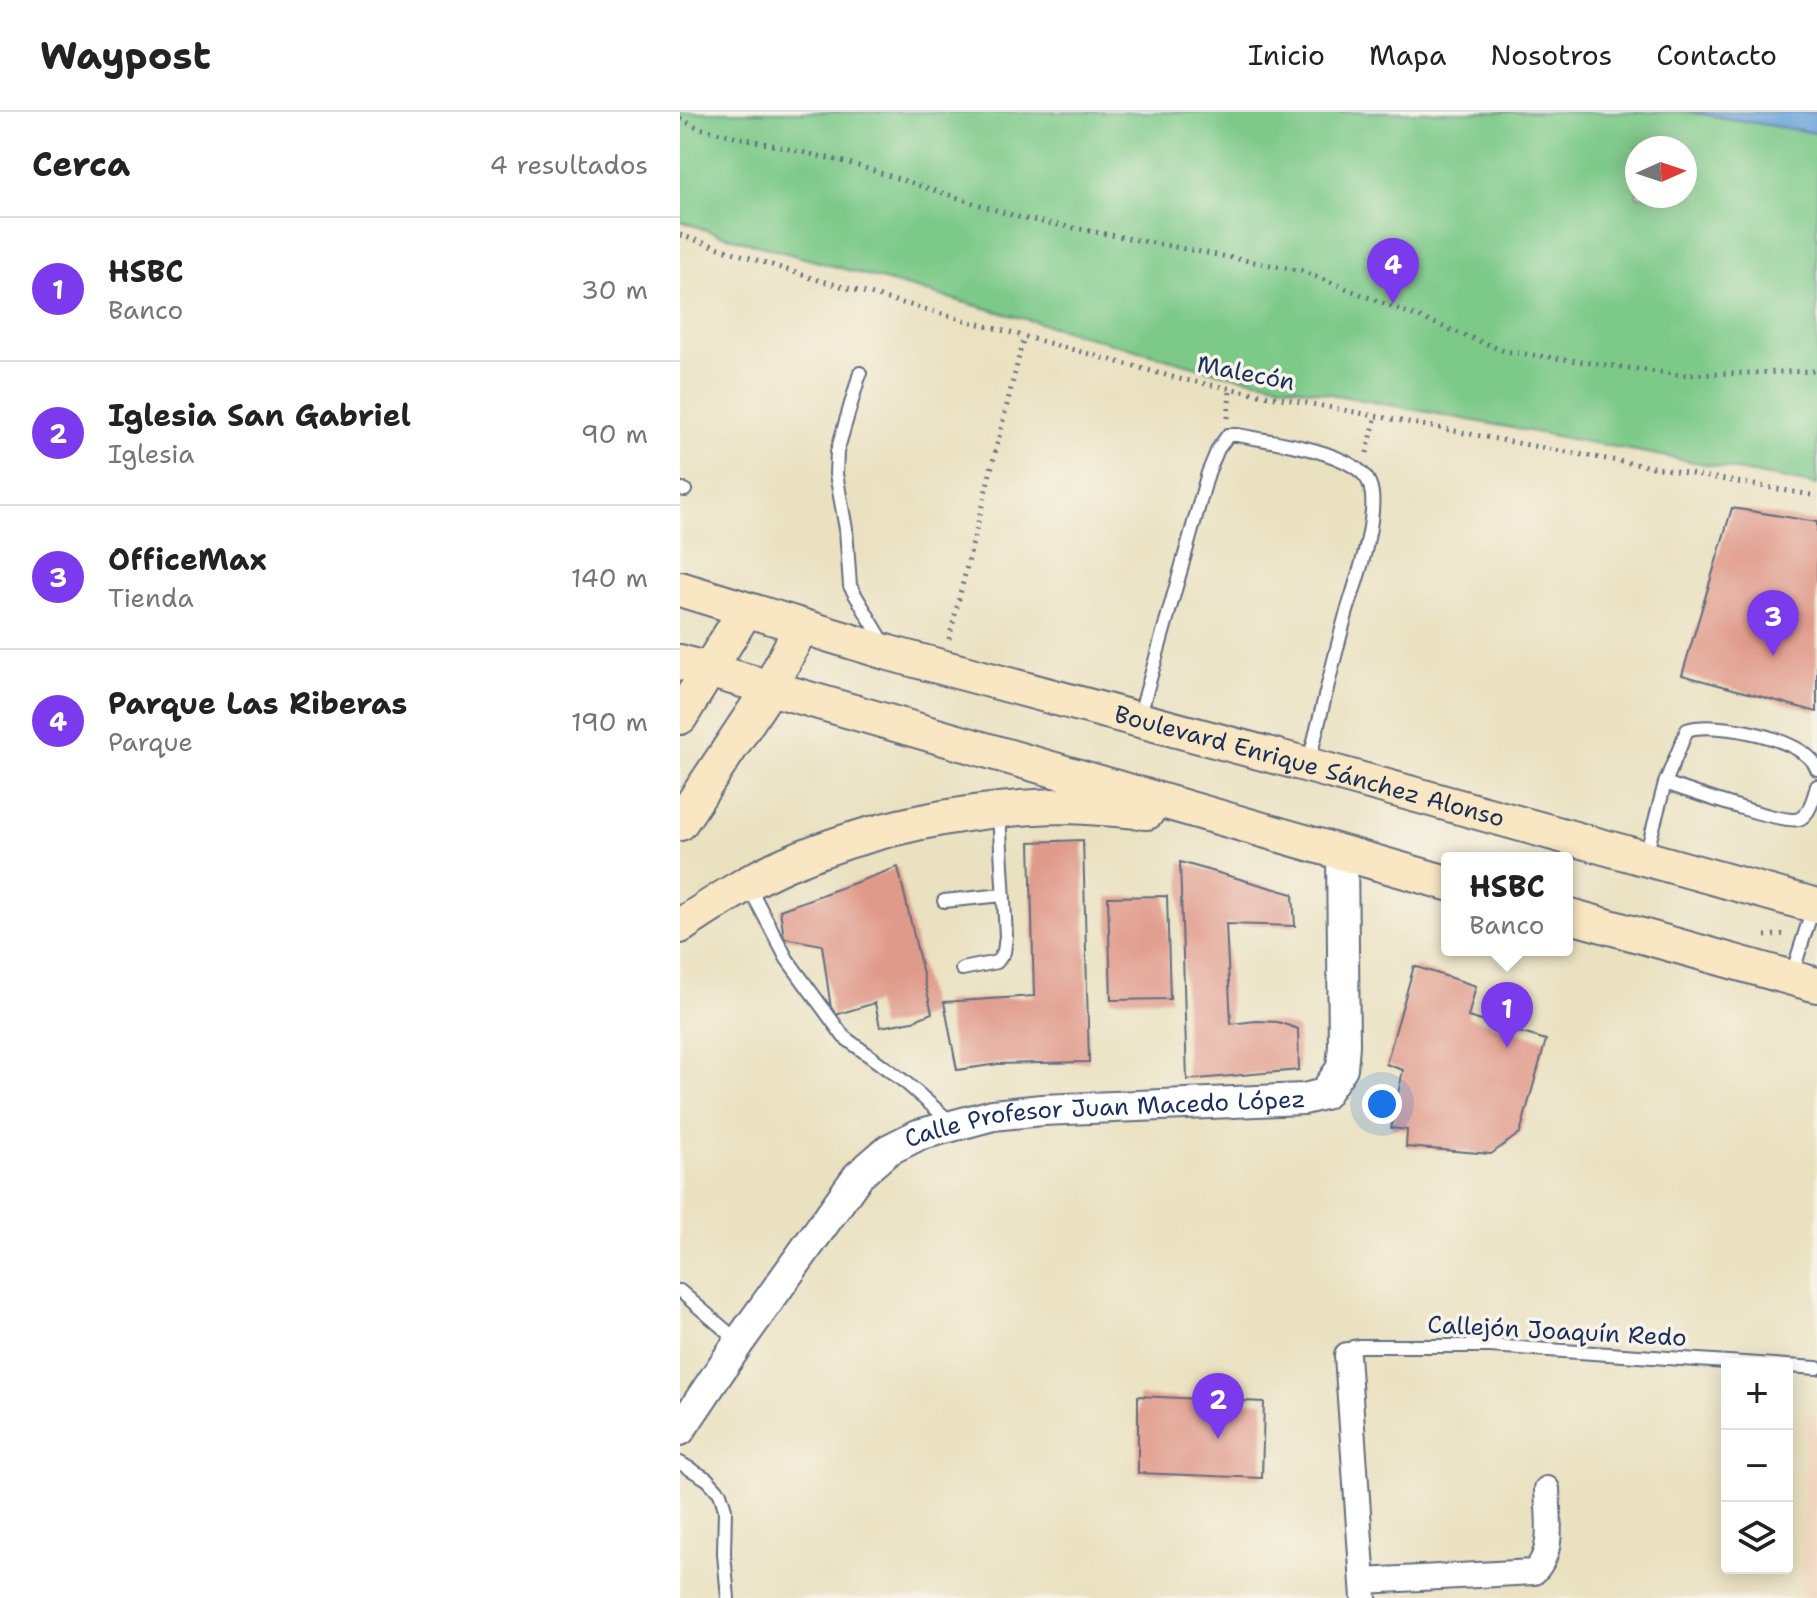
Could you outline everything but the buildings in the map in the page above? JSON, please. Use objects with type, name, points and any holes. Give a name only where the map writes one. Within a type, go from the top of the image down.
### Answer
[{"type":"main road","name":"Boulevard Enrique Sánchez Alonso","points":[[680,589],[889,653],[1816,906]]},
{"type":"main road","points":[[680,717],[694,666],[745,611]]},
{"type":"main road","points":[[680,823],[770,688],[801,627]]},
{"type":"main road","points":[[694,666],[1441,881]]},
{"type":"main road","points":[[680,926],[784,865],[840,843],[898,828],[999,811],[1056,806],[1211,817]]},
{"type":"main road","points":[[1573,917],[1804,981]]},
{"type":"street","name":"Calle Profesor Juan Macedo López","points":[[680,1430],[858,1176],[888,1150],[918,1135],[993,1115],[1042,1110],[1304,1099],[1324,1094],[1342,1068],[1344,1045],[1342,854]]},
{"type":"street","points":[[1347,1355],[1363,1589],[1534,1572],[1543,1563],[1548,1551],[1547,1489]]},
{"type":"lane","points":[[860,373],[840,437],[836,474],[846,529],[850,586],[889,653]]},
{"type":"lane","points":[[1138,720],[1208,473],[1218,449],[1228,435],[1308,449],[1362,473],[1369,482],[1373,497],[1369,535],[1308,765]]},
{"type":"lane","points":[[1646,858],[1665,783],[1687,730],[1708,725],[1724,726],[1799,748],[1810,755],[1817,769]]},
{"type":"lane","points":[[1665,783],[1776,817],[1797,820],[1804,817],[1817,786]]},
{"type":"lane","points":[[962,969],[988,965],[1002,958],[1006,936],[999,811]]},
{"type":"lane","points":[[747,884],[787,959],[844,1037],[905,1082],[953,1124]]},
{"type":"lane","points":[[944,901],[1003,895]]},
{"type":"lane","points":[[1804,981],[1816,906]]},
{"type":"lane","points":[[680,1291],[739,1342]]},
{"type":"lane","name":"Callejón Joaquín Redo","points":[[1347,1355],[1353,1347],[1360,1346],[1490,1346],[1817,1368]]},
{"type":"lane","points":[[680,1463],[707,1479],[720,1493],[725,1509],[724,1554],[728,1598]]},
{"type":"path","points":[[680,119],[699,128],[849,163],[1021,218],[1302,271],[1504,351],[1680,375],[1817,371]]},
{"type":"path","name":"Malecón","points":[[680,235],[815,279],[1180,379],[1817,496]]},
{"type":"path","points":[[942,667],[1024,336]]},
{"type":"path","points":[[1228,435],[1230,389]]},
{"type":"path","points":[[1362,473],[1376,416]]},
{"type":"shaded area","points":[[1807,1412],[1817,1416],[1817,1598],[1801,1598]]},
{"type":"green space","points":[[680,112],[1689,112],[1817,133],[1817,485],[1219,373],[680,221]]},
{"type":"water","points":[[1689,112],[1817,112],[1817,133]]},
{"type":"place","name":"Parque Las Riberas","points":[[1393,304]]},
{"type":"place","name":"OfficeMax","points":[[1773,656]]},
{"type":"place","name":"HSBC","points":[[1507,1048]]},
{"type":"place","name":"Iglesia San Gabriel","points":[[1218,1439]]}]
